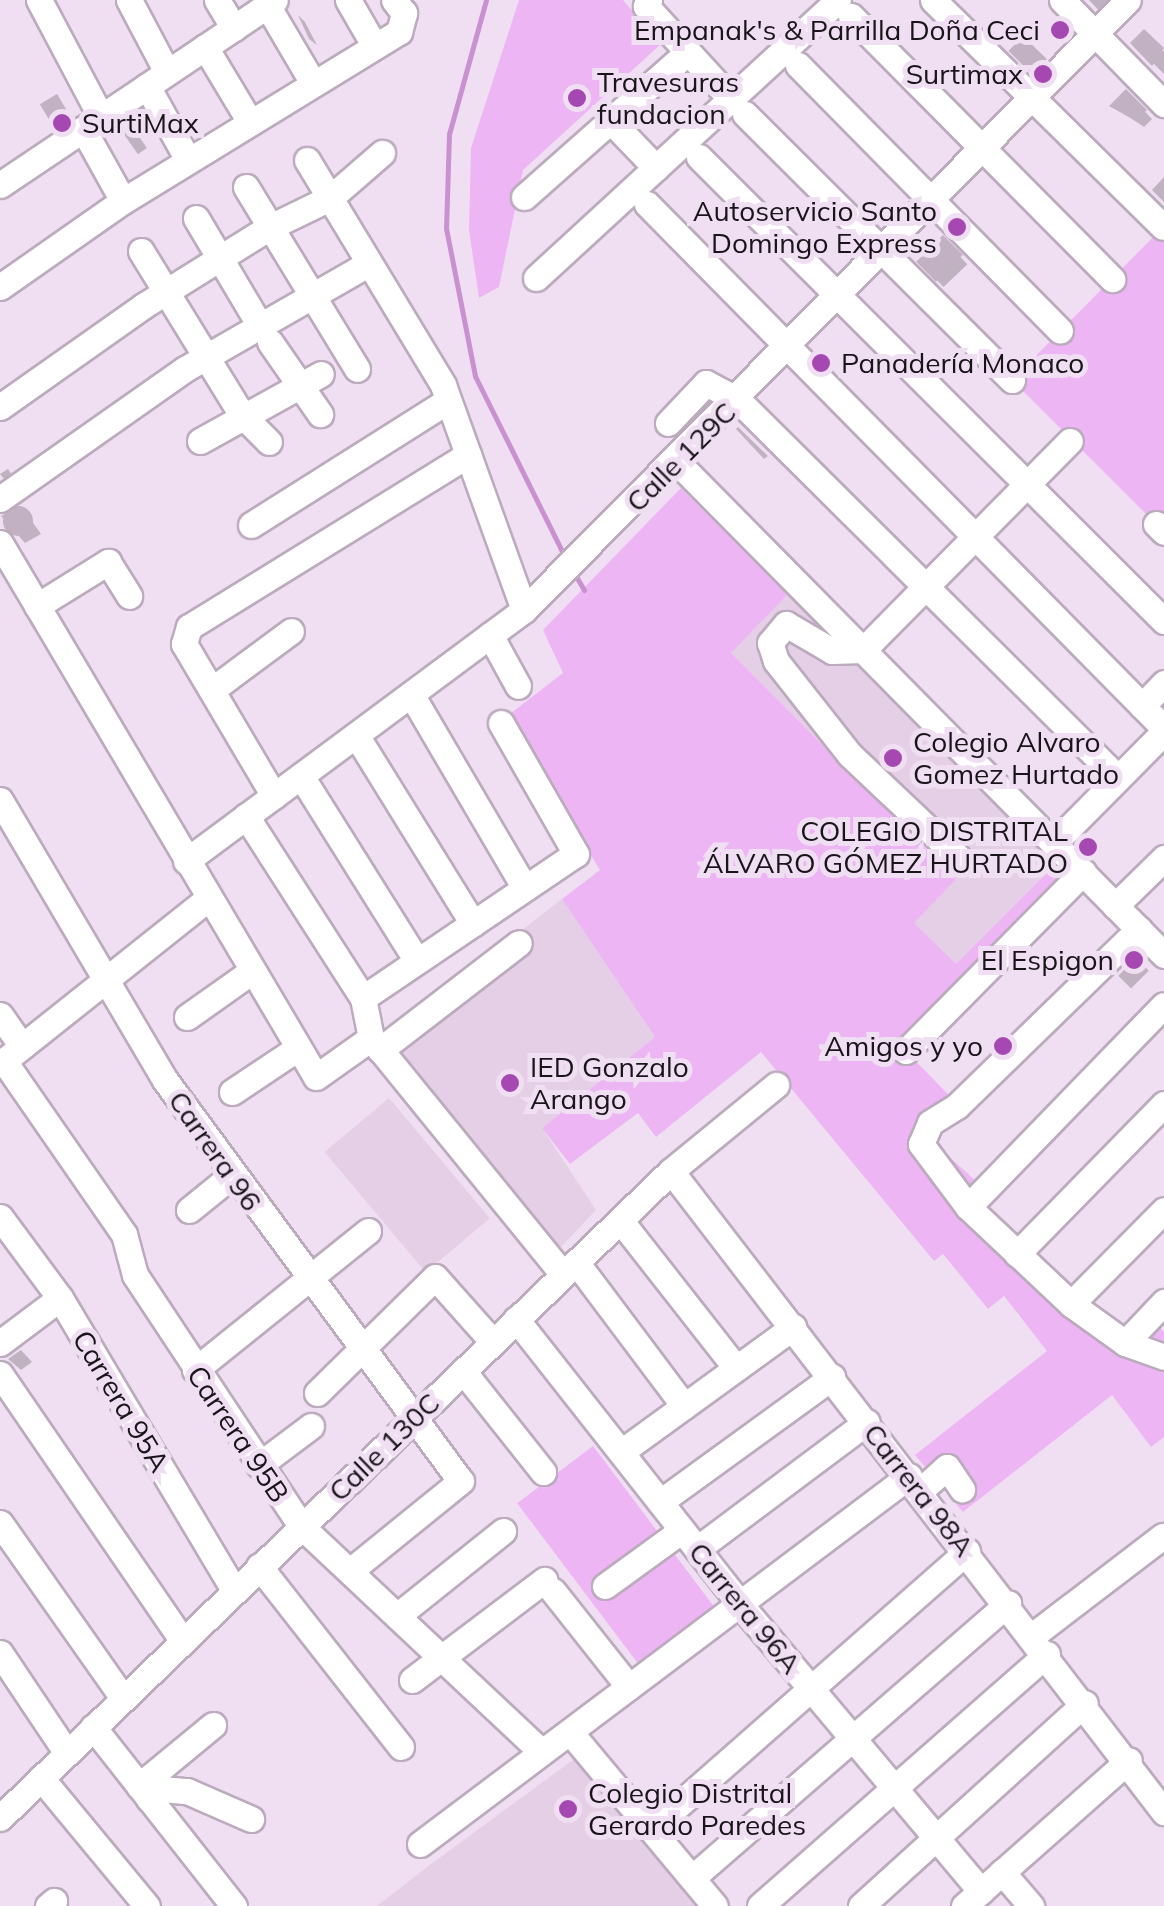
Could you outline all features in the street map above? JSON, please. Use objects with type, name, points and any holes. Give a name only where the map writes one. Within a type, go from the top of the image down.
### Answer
[{"type":"street","points":[[39,0],[123,202]]},
{"type":"street","points":[[129,0],[188,160]]},
{"type":"street","points":[[218,0],[234,28]]},
{"type":"street","points":[[348,0],[374,46]]},
{"type":"street","points":[[933,0],[1163,228]]},
{"type":"street","points":[[1062,0],[1164,104]]},
{"type":"street","name":"Calle 129C","points":[[186,861],[524,610],[677,462],[1128,0]]},
{"type":"street","points":[[2,178],[92,123],[271,2],[313,83]]},
{"type":"street","points":[[648,3],[687,53],[738,106],[1012,380]]},
{"type":"street","points":[[536,278],[656,168],[738,106],[844,8],[1112,279]]},
{"type":"street","points":[[0,287],[188,160],[374,46],[400,12]]},
{"type":"street","points":[[204,47],[250,122]]},
{"type":"street","points":[[524,197],[687,53]]},
{"type":"street","points":[[798,66],[1060,332]]},
{"type":"street","points":[[610,121],[656,168]]},
{"type":"street","points":[[0,407],[169,290],[270,227],[330,198],[382,153]]},
{"type":"street","points":[[699,157],[836,299],[1164,621]]},
{"type":"street","points":[[307,160],[444,384],[524,610]]},
{"type":"street","points":[[246,187],[357,369]]},
{"type":"street","points":[[647,204],[1164,730],[1054,843]]},
{"type":"street","points":[[196,218],[298,388],[320,414]]},
{"type":"street","points":[[141,251],[169,290],[242,415],[269,442]]},
{"type":"street","points":[[0,500],[206,358],[265,334],[314,295],[369,263]]},
{"type":"street","points":[[200,440],[321,374]]},
{"type":"street","points":[[668,423],[706,384],[738,400],[1118,778]]},
{"type":"street","points":[[251,525],[447,401]]},
{"type":"street","points":[[958,857],[850,755],[769,650],[774,632],[786,624],[832,651],[863,650],[1070,441]]},
{"type":"street","points":[[274,796],[185,635],[199,620],[468,455]]},
{"type":"street","points":[[677,462],[1164,955]]},
{"type":"street","points":[[0,543],[7,570],[37,606],[316,1078],[376,1044],[520,944]]},
{"type":"street","points":[[37,606],[108,562],[129,596]]},
{"type":"street","points":[[213,688],[291,630]]},
{"type":"street","points":[[490,636],[518,686]]},
{"type":"street","points":[[1142,706],[1164,684]]},
{"type":"street","points":[[411,694],[525,888]]},
{"type":"street","points":[[363,998],[576,854],[501,723]]},
{"type":"street","points":[[356,735],[472,924]]},
{"type":"street","points":[[301,776],[417,961]]},
{"type":"street","name":"Carrera 96","points":[[0,800],[102,983],[231,1176],[461,1481],[350,1572]]},
{"type":"street","points":[[246,816],[363,998],[376,1044],[684,1406]]},
{"type":"street","points":[[1116,906],[1164,858]]},
{"type":"street","points":[[906,1051],[1083,872]]},
{"type":"street","points":[[9,1057],[208,898]]},
{"type":"street","points":[[1138,929],[957,1106],[930,1123],[921,1144],[968,1207],[1071,1304],[1124,1343],[1164,1358]]},
{"type":"street","points":[[187,1017],[252,972]]},
{"type":"street","points":[[968,1207],[1164,1005]]},
{"type":"street","name":"Carrera 95B","points":[[0,1015],[9,1057],[124,1234],[135,1276],[300,1526],[542,1752]]},
{"type":"street","points":[[232,1092],[298,1048]]},
{"type":"street","name":"Calle 130C","points":[[5,1802],[41,1778],[671,1170],[776,1085]]},
{"type":"street","points":[[1017,1254],[1164,1104]]},
{"type":"street","name":"Carrera 98A","points":[[671,1170],[1130,1760],[1164,1812]]},
{"type":"street","points":[[189,1210],[231,1176]]},
{"type":"street","points":[[1071,1304],[1164,1210]]},
{"type":"street","name":"Carrera 95A","points":[[0,1217],[60,1298],[234,1590]]},
{"type":"street","points":[[620,1220],[736,1368]]},
{"type":"street","points":[[195,1370],[368,1231]]},
{"type":"street","points":[[317,1393],[435,1277],[493,1342]]},
{"type":"street","points":[[0,1343],[60,1298]]},
{"type":"street","points":[[1124,1343],[1164,1302]]},
{"type":"street","name":"Carrera 96A","points":[[516,1319],[740,1604],[936,1838],[972,1899]]},
{"type":"street","points":[[621,1452],[792,1326]]},
{"type":"street","points":[[463,1371],[543,1472]]},
{"type":"street","points":[[0,1374],[182,1640]]},
{"type":"street","points":[[660,1502],[832,1377]]},
{"type":"street","points":[[604,1586],[690,1539],[866,1422]]},
{"type":"street","points":[[259,1465],[311,1426]]},
{"type":"street","points":[[420,1844],[740,1604],[915,1484],[940,1459],[962,1489]]},
{"type":"street","points":[[0,1523],[123,1698]]},
{"type":"street","points":[[397,1616],[503,1531]]},
{"type":"street","points":[[760,1906],[894,1788],[1040,1645],[1163,1536]]},
{"type":"street","points":[[651,1828],[967,1551]]},
{"type":"street","points":[[259,1566],[401,1747]]},
{"type":"street","points":[[412,1680],[548,1585],[629,1687]]},
{"type":"street","points":[[692,1878],[1008,1603]]},
{"type":"street","points":[[0,1653],[67,1753]]},
{"type":"street","points":[[861,1906],[1085,1703]]},
{"type":"street","points":[[144,1792],[212,1725]]},
{"type":"street","points":[[94,1727],[234,1906]]},
{"type":"street","points":[[570,1732],[715,1906]]},
{"type":"street","points":[[972,1899],[1130,1760]]},
{"type":"street","points":[[41,1778],[147,1906]]},
{"type":"street","points":[[144,1792],[188,1790],[252,1820]]},
{"type":"street","points":[[1002,1872],[1031,1906]]},
{"type":"shaded area","points":[[519,0],[623,0],[661,44],[523,170],[499,287],[479,298],[469,230],[471,148]]},
{"type":"shaded area","points":[[1164,226],[1164,516],[1156,524],[1012,380]]},
{"type":"shaded area","points":[[681,488],[787,595],[731,653],[956,879],[914,923],[956,964],[1056,864],[1072,883],[906,1051],[963,1110],[925,1135],[986,1190],[969,1207],[1070,1304],[1084,1292],[1124,1342],[1149,1318],[1164,1332],[1164,1437],[1151,1447],[1112,1395],[963,1512],[915,1455],[1047,1351],[1004,1296],[988,1309],[943,1254],[934,1261],[761,1052],[656,1137],[638,1113],[570,1164],[542,1128],[655,1037],[562,899],[600,870],[506,717],[563,673],[543,630]]},
{"type":"shaded area","name":"Colegio Alvaro Gomez Hurtado","points":[[787,595],[1056,864],[956,965],[913,923],[956,878],[730,653]]},
{"type":"shaded area","name":"IED Gonzalo Arango","points":[[562,899],[655,1037],[542,1128],[596,1210],[558,1250],[383,1037]]},
{"type":"shaded area","points":[[389,1098],[490,1218],[426,1272],[325,1152]]},
{"type":"shaded area","points":[[593,1446],[719,1613],[643,1670],[517,1503]]},
{"type":"shaded area","name":"Colegio Distrital Gerardo Paredes","points":[[585,1751],[704,1906],[377,1906],[427,1867]]},
{"type":"building","points":[[1144,29],[1164,48],[1152,66],[1130,43]]},
{"type":"building","points":[[1023,36],[1047,59],[1032,74],[1008,51]]},
{"type":"building","points":[[1126,89],[1147,110],[1136,121],[1109,106]]},
{"type":"building","points":[[57,94],[71,117],[54,127],[40,104]]},
{"type":"building","points":[[943,235],[963,255],[936,282],[916,262]]},
{"type":"building","points":[[18,506],[28,511],[33,521],[28,531],[18,536],[8,531],[3,521],[8,511]]},
{"type":"waterway","points":[[486,0],[449,134],[446,228],[475,376],[565,557]]},
{"type":"waterway","points":[[573,571],[584,590]]},
{"type":"place","name":"Empanak's & Parrilla Doña Ceci","points":[[1060,30]]},
{"type":"place","name":"Surtimax","points":[[1043,74]]},
{"type":"place","name":"Travesuras fundacion","points":[[577,98]]},
{"type":"place","name":"SurtiMax","points":[[62,123]]},
{"type":"place","name":"Autoservicio Santo Domingo Express","points":[[957,227]]},
{"type":"place","name":"Panadería Monaco","points":[[821,363]]},
{"type":"place","name":"Colegio Alvaro Gomez Hurtado","points":[[893,758]]},
{"type":"place","name":"COLEGIO DISTRITAL ÁLVARO GÓMEZ HURTADO","points":[[1088,847]]},
{"type":"place","name":"El Espigon","points":[[1134,960]]},
{"type":"place","name":"Amigos y yo","points":[[1003,1046]]},
{"type":"place","name":"IED Gonzalo Arango","points":[[510,1083]]},
{"type":"place","name":"Colegio Distrital Gerardo Paredes","points":[[568,1809]]}]
